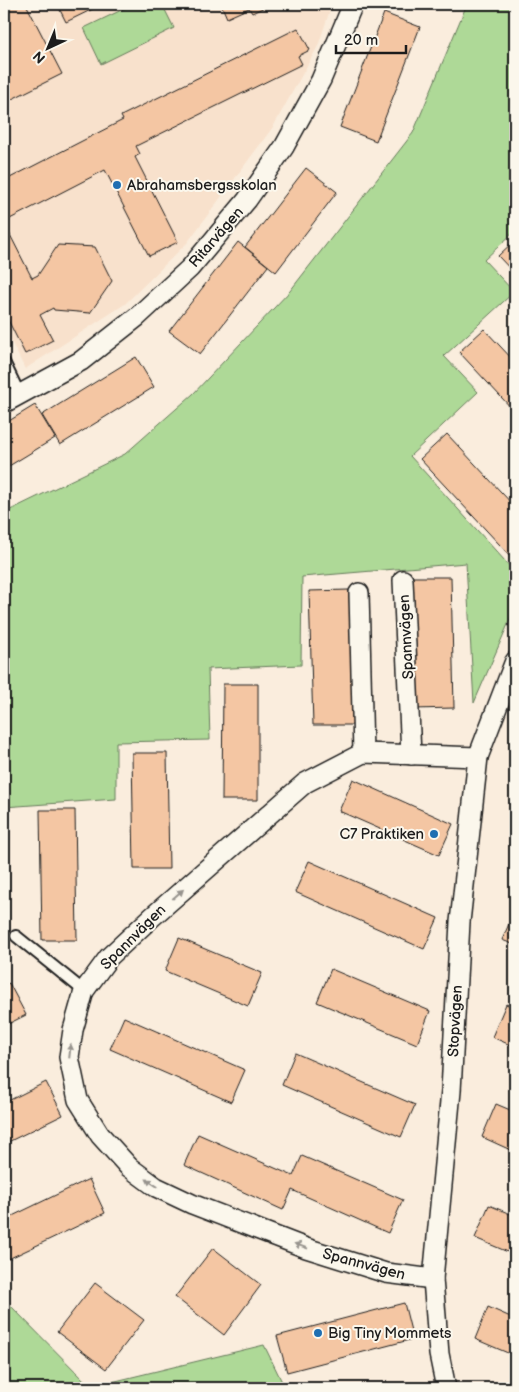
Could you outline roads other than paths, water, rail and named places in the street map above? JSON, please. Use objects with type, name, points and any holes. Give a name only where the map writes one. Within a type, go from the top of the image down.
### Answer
[{"type":"street","name":"Ritarvägen","points":[[12,399],[80,360],[137,317],[190,268],[241,208],[284,147],[321,80],[352,4]]},
{"type":"street","name":"Spannvägen","points":[[403,580],[411,755]]},
{"type":"street","points":[[360,593],[363,753]]},
{"type":"street","name":"Stopvägen","points":[[446,1388],[439,1354],[433,1279],[451,1091],[460,922],[478,757],[515,661]]},
{"type":"street","name":"Spannvägen","points":[[433,1279],[386,1273],[306,1248],[192,1204],[156,1187],[129,1167],[100,1135],[78,1100],[69,1057],[73,1030],[84,991],[109,957],[137,930],[305,783],[363,753],[478,757]]},
{"type":"lane","points":[[4,362],[12,399]]},
{"type":"lane","points":[[16,936],[84,991]]},
{"type":"place","name":"Abrahamsbergsskolan","points":[[117,185]]},
{"type":"place","name":"C7 Praktiken","points":[[434,834]]},
{"type":"place","name":"Big Tiny Mommets","points":[[318,1333]]}]
